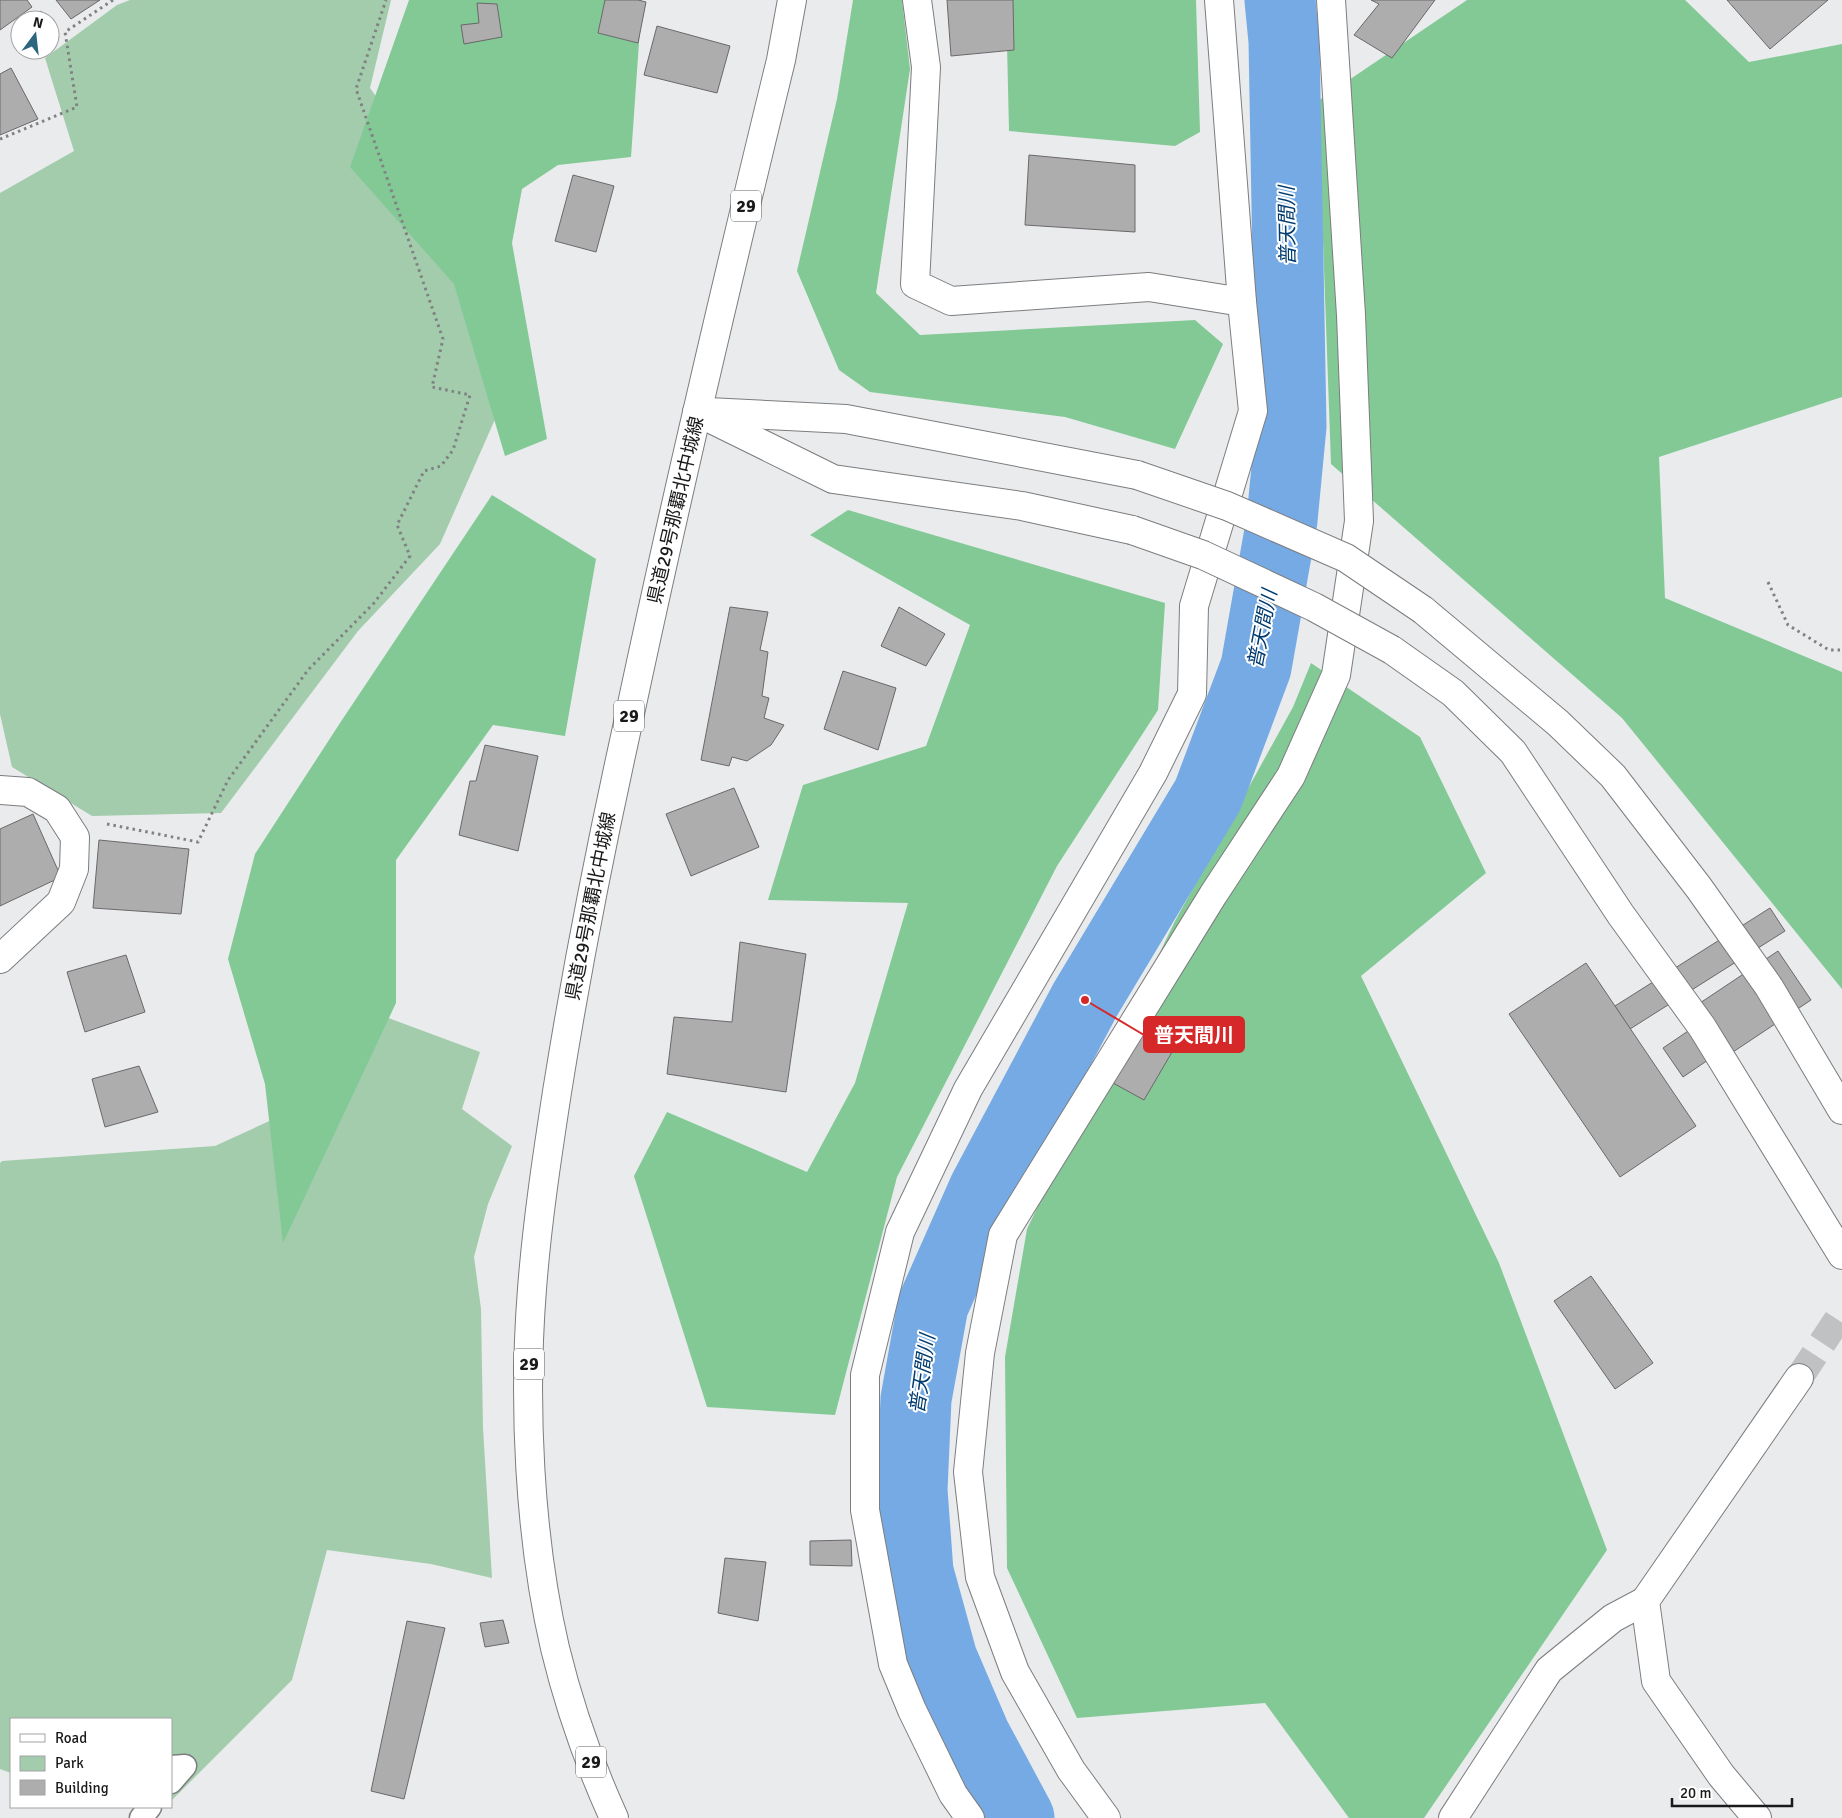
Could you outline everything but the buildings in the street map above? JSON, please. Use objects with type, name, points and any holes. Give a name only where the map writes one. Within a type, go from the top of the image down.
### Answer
[{"type":"main road","name":"県道29号那覇北中城線","points":[[614,1818],[599,1785],[570,1706],[542,1582],[532,1489],[528,1393],[532,1289],[549,1145],[568,1022],[591,895],[661,568],[781,60],[792,0]]},
{"type":"main road","points":[[917,0],[926,67],[915,284],[951,302],[1149,287],[1242,302]]},
{"type":"main road","points":[[970,1818],[953,1794],[912,1710],[893,1664],[865,1510],[865,1375],[900,1232],[964,1098],[1153,772],[1192,694],[1194,606],[1253,411],[1242,302],[1220,0]]},
{"type":"main road","points":[[1106,1818],[1071,1770],[1015,1672],[980,1577],[968,1472],[980,1353],[1003,1236],[1213,895],[1291,776],[1336,675],[1359,521],[1350,315],[1330,0]]},
{"type":"main road","points":[[697,412],[846,419],[1137,476],[1227,506],[1346,558],[1423,610],[1558,723],[1613,776],[1700,888],[1769,987],[1842,1110]]},
{"type":"main road","points":[[697,412],[833,479],[1022,506],[1132,530],[1203,555],[1314,607],[1392,650],[1453,692],[1513,752],[1621,915],[1702,1027],[1842,1255]]},
{"type":"main road","points":[[0,790],[28,792],[57,809],[75,837],[74,869],[61,902],[0,959]]},
{"type":"main road","points":[[1453,1818],[1549,1670],[1613,1618],[1645,1601],[1799,1378]]},
{"type":"main road","points":[[1645,1601],[1656,1681],[1721,1775],[1757,1818]]},
{"type":"lane","points":[[172,1767],[185,1766],[172,1781]]},
{"type":"lane","points":[[141,1818],[149,1808]]},
{"type":"path","points":[[0,139],[77,107],[64,32],[112,0]]},
{"type":"path","points":[[61,815],[198,842],[228,780],[308,670],[374,603],[410,556],[397,525],[424,471],[441,466],[453,450],[470,395],[432,387],[443,340],[356,89],[386,0]]},
{"type":"path","points":[[1768,582],[1788,624],[1829,650],[1842,650]]},
{"type":"green space","points":[[130,0],[391,0],[370,88],[448,199],[496,417],[440,544],[358,631],[221,813],[92,816],[12,767],[0,714],[0,193],[74,151],[46,60],[60,60],[60,47],[117,5]]},
{"type":"green space","points":[[409,0],[642,0],[631,157],[558,165],[522,189],[512,243],[547,439],[505,456],[454,284],[350,167]]},
{"type":"green space","points":[[853,0],[902,0],[910,69],[876,293],[920,335],[1195,320],[1223,344],[1175,449],[1065,417],[870,392],[839,370],[797,271],[837,99]]},
{"type":"green space","points":[[1006,0],[1196,0],[1200,132],[1175,146],[1009,131]]},
{"type":"green space","points":[[1467,0],[1685,0],[1749,62],[1842,44],[1842,397],[1659,457],[1665,598],[1842,672],[1842,989],[1622,718],[1331,464],[1318,101]]},
{"type":"green space","points":[[492,495],[596,559],[565,736],[493,725],[396,860],[396,1003],[283,1243],[265,1084],[228,959],[255,854]]},
{"type":"green space","points":[[848,510],[1165,603],[1158,710],[1057,866],[897,1177],[835,1415],[707,1407],[634,1176],[667,1112],[807,1172],[855,1083],[908,903],[768,900],[803,785],[926,746],[970,625],[810,535]]},
{"type":"green space","points":[[1311,663],[1420,737],[1486,873],[1361,976],[1499,1263],[1607,1550],[1424,1818],[1349,1818],[1265,1703],[1077,1718],[1007,1568],[1005,1357],[1027,1229],[1175,921],[1293,707]]},
{"type":"green space","points":[[383,1016],[480,1052],[462,1109],[512,1146],[488,1204],[474,1257],[481,1309],[483,1428],[492,1578],[431,1564],[327,1550],[292,1680],[172,1800],[172,1718],[10,1718],[10,1773],[0,1769],[0,1163],[2,1161],[215,1146],[313,1101]]},
{"type":"waterway","name":"普天間川","points":[[1019,1818],[975,1736],[942,1659],[918,1572],[912,1490],[916,1399],[933,1305],[984,1190],[1085,1000],[1208,795],[1256,667],[1282,520],[1291,426],[1284,41],[1280,0]]},
{"type":"tunnel","points":[[1799,1378],[1842,1313]]},
{"type":"place","name":"普天間川","points":[[1085,1000]]}]
